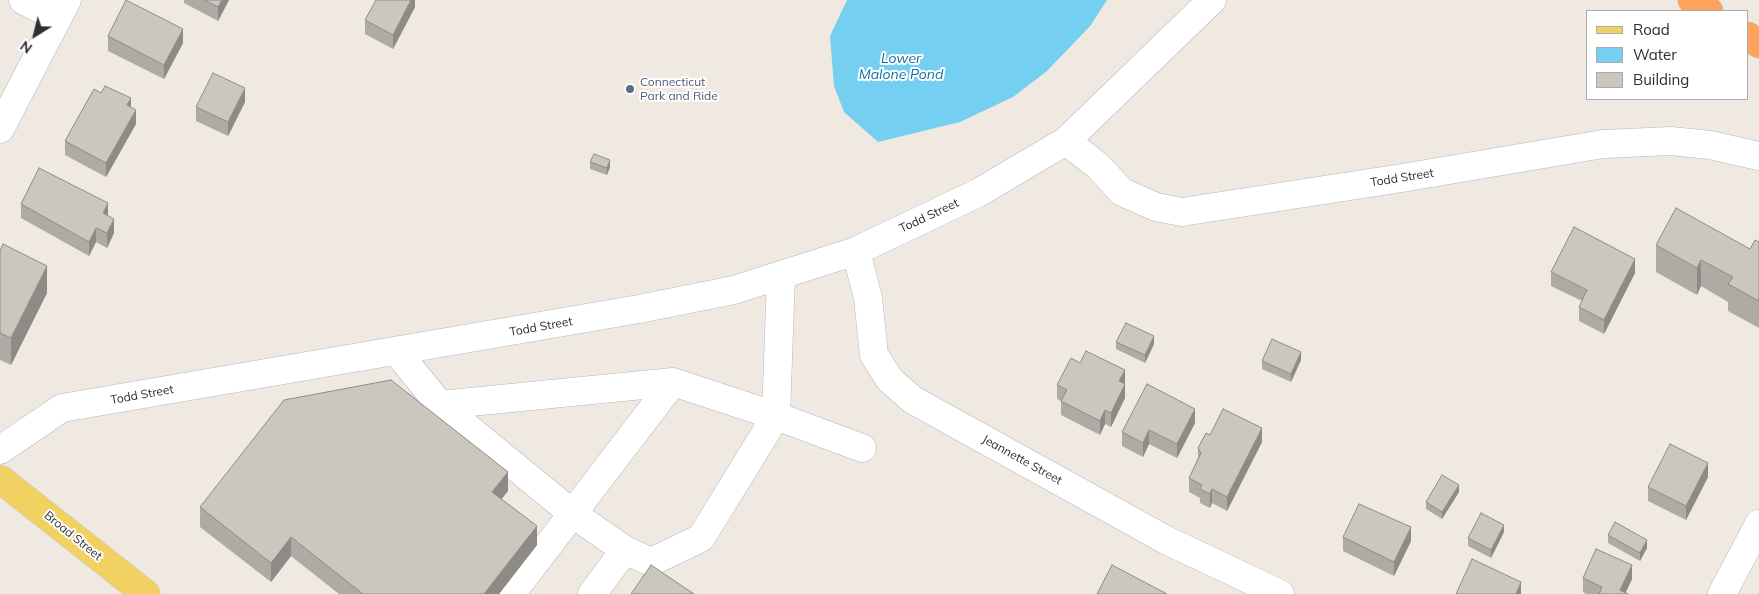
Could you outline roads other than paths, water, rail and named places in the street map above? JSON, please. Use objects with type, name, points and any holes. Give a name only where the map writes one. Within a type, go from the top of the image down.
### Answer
[{"type":"highway","points":[[1692,0],[1707,10]]},
{"type":"main road","name":"Broad Street","points":[[0,479],[146,594]]},
{"type":"street","points":[[0,129],[62,9],[23,0]]},
{"type":"street","name":"Todd Street","points":[[0,450],[62,408],[639,309],[734,290],[856,251],[978,193],[1066,141],[1212,0]]},
{"type":"street","name":"Todd Street","points":[[1066,141],[1098,166],[1122,192],[1156,207],[1182,212],[1402,178],[1603,144],[1671,141],[1710,145],[1759,156]]},
{"type":"street","name":"Jeannette Street","points":[[856,251],[868,298],[874,355],[890,380],[913,400],[1166,540],[1280,594]]},
{"type":"street","points":[[397,352],[440,405],[573,514],[625,550],[651,562],[701,538],[776,416],[781,276]]},
{"type":"street","points":[[440,405],[673,382],[776,416],[862,448]]},
{"type":"street","points":[[511,594],[673,382]]},
{"type":"street","points":[[1722,594],[1759,524]]},
{"type":"street","points":[[592,594],[625,550]]},
{"type":"water","name":"Lower Malone Pond","points":[[847,0],[1107,0],[1091,25],[1047,71],[1013,97],[960,122],[878,142],[844,112],[834,86],[830,36]]},
{"type":"place","name":"Connecticut Park and Ride","points":[[630,89]]}]
